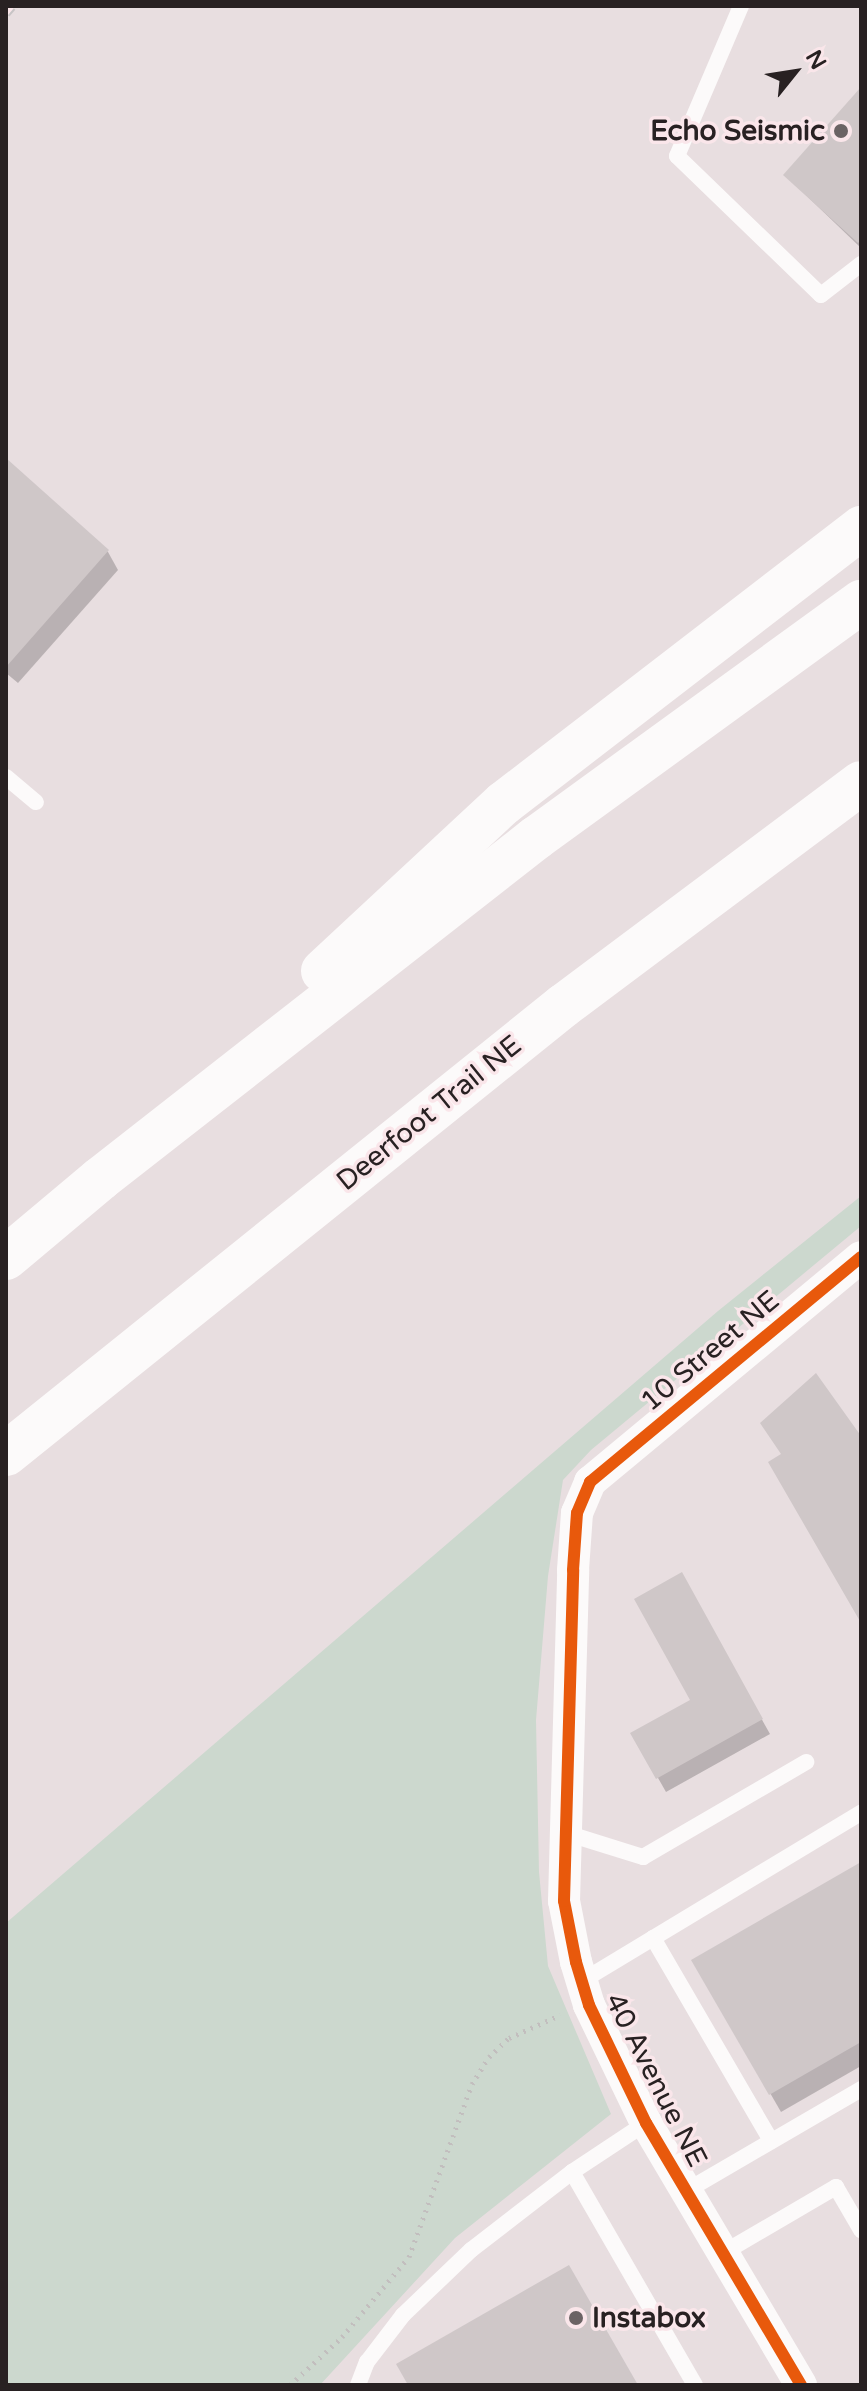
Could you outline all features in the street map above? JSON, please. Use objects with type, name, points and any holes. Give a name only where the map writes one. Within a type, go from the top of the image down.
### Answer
[{"type":"highway","points":[[100,1179],[504,803],[861,528]]},
{"type":"highway","points":[[6,1258],[100,1179],[536,838],[861,602]]},
{"type":"highway","name":"Deerfoot Trail NE","points":[[6,1454],[563,1006],[861,783]]},
{"type":"street","name":"10 Street NE","points":[[590,1482],[861,1257]]},
{"type":"street","name":"40 Avenue NE","points":[[590,1482],[577,1513],[564,1901],[586,1993],[646,2123],[801,2385]]},
{"type":"lane","points":[[741,6],[677,156],[821,295],[861,264]]},
{"type":"lane","points":[[6,777],[36,802]]},
{"type":"lane","points":[[566,1833],[643,1857],[806,1762]]},
{"type":"lane","points":[[586,1993],[653,1938],[861,1813]]},
{"type":"lane","points":[[653,1938],[771,2141]]},
{"type":"lane","points":[[686,2191],[861,2089]]},
{"type":"lane","points":[[358,2385],[367,2362],[403,2315],[471,2250],[572,2172],[646,2123]]},
{"type":"lane","points":[[572,2172],[695,2385]]},
{"type":"lane","points":[[723,2253],[836,2187],[861,2230]]},
{"type":"path","points":[[290,2385],[342,2337],[409,2257],[472,2084],[489,2057],[509,2038],[586,1993]]},
{"type":"shaded area","points":[[861,1196],[861,1226],[591,1450],[563,1480],[548,1576],[536,1720],[539,1872],[548,1966],[611,2114],[455,2238],[320,2385],[6,2385],[6,1923],[718,1311]]},
{"type":"building","name":"Echo Seismic","points":[[861,87],[861,240],[858,243],[783,175]]},
{"type":"building","points":[[6,458],[109,550],[6,667]]},
{"type":"building","points":[[816,1373],[861,1436],[861,1623],[768,1462],[781,1454],[760,1423]]},
{"type":"building","points":[[682,1572],[763,1719],[656,1779],[630,1733],[690,1700],[634,1599]]},
{"type":"building","points":[[861,1862],[861,2042],[769,2095],[691,1960]]},
{"type":"building","points":[[569,2265],[638,2385],[408,2385],[396,2364]]},
{"type":"railway","points":[[6,13],[12,6]]},
{"type":"cycle path","points":[[801,2385],[646,2123],[589,2005],[576,1962],[564,1901],[573,1570],[577,1513],[590,1482],[861,1257]]},
{"type":"place","name":"Echo Seismic","points":[[841,131]]},
{"type":"place","name":"Instabox","points":[[576,2318]]}]
